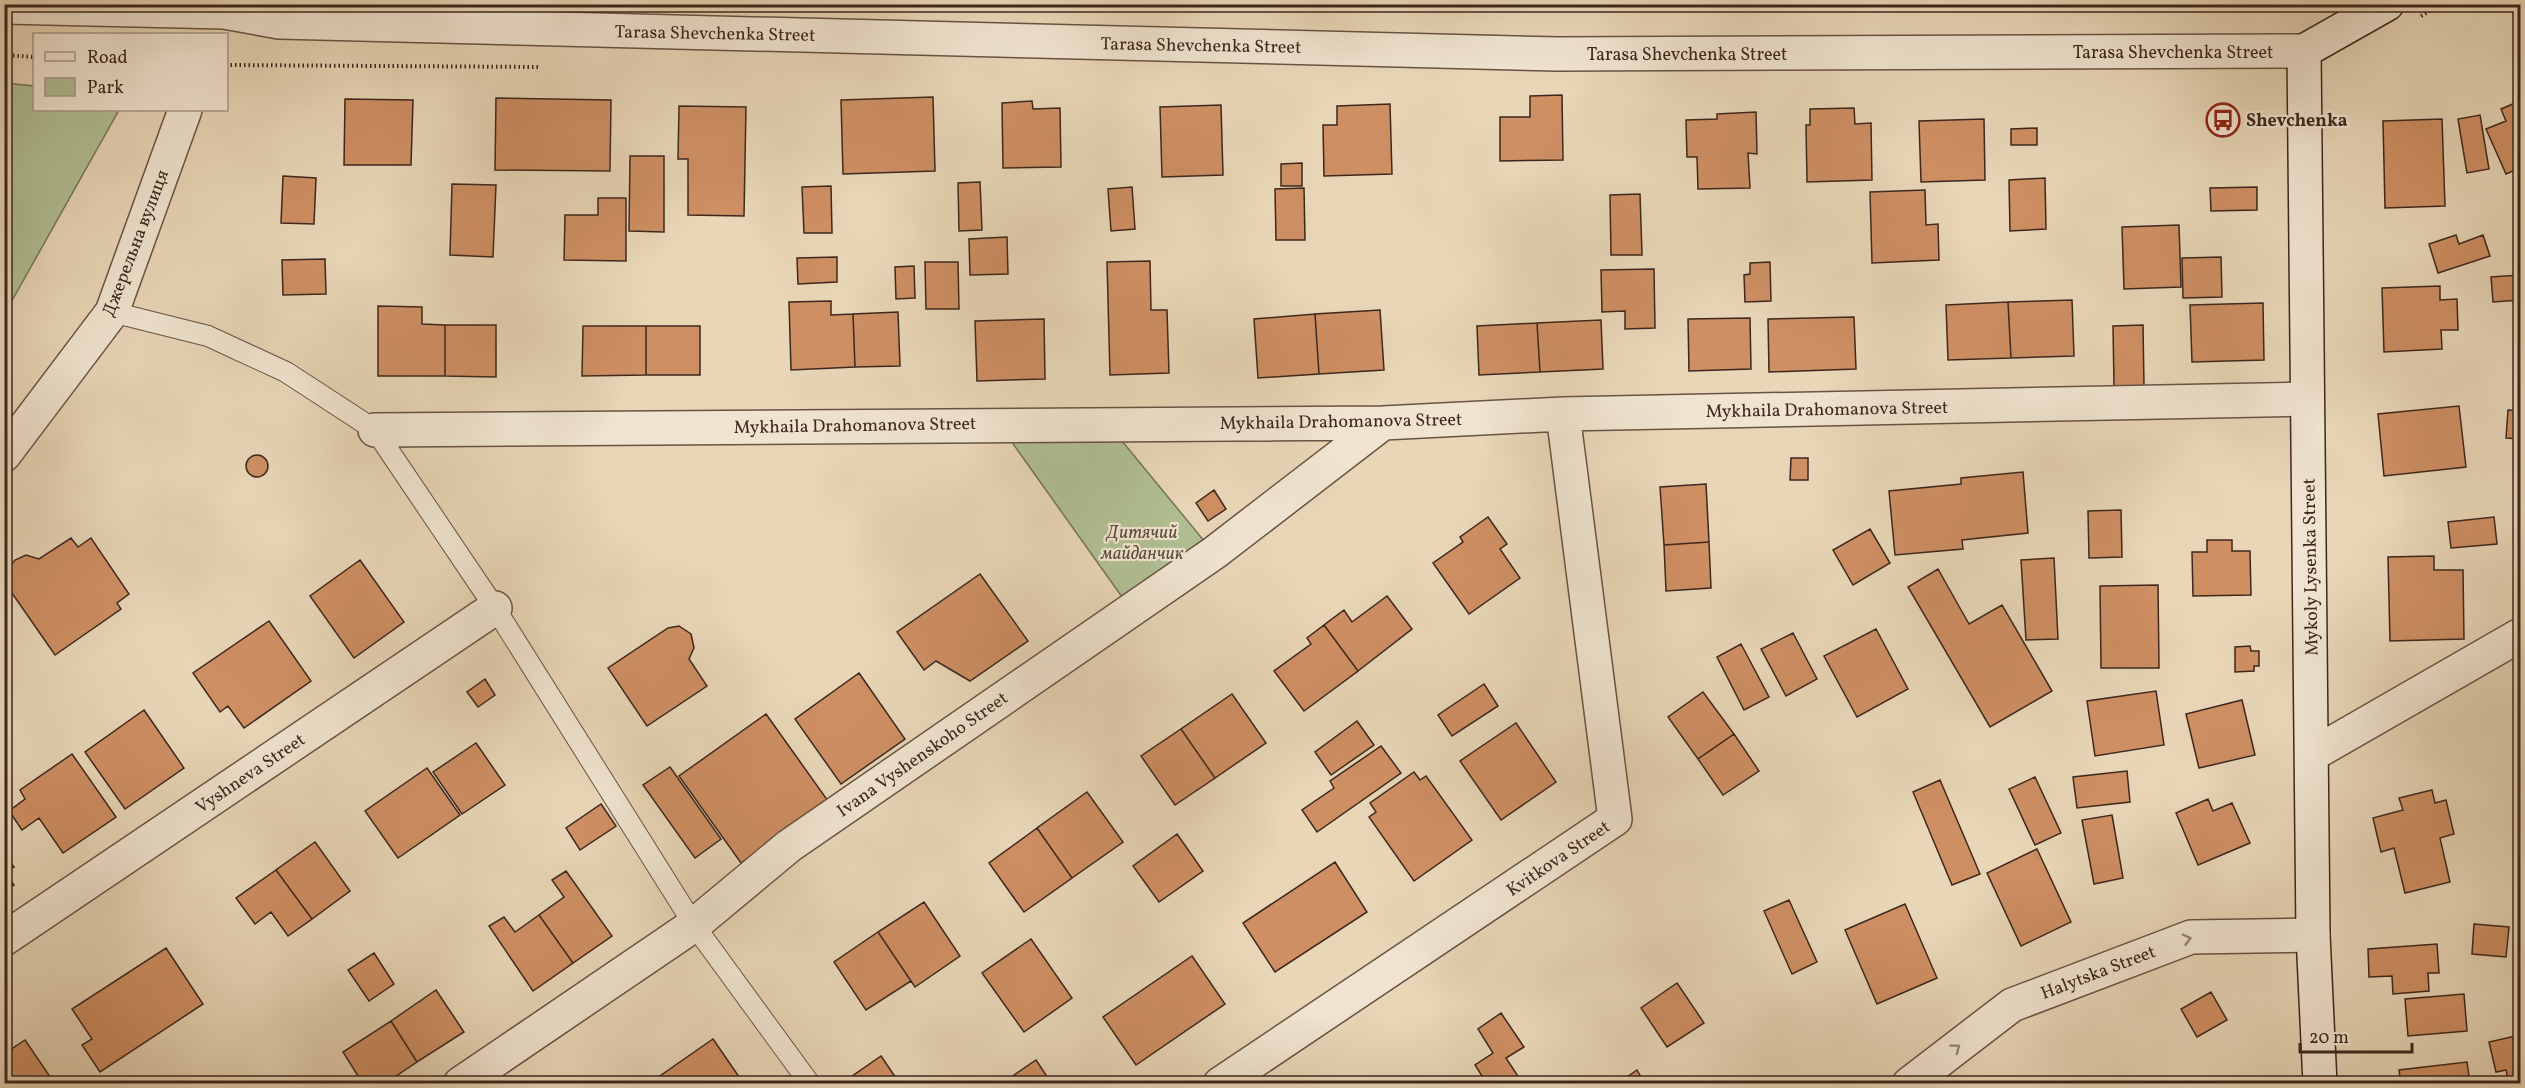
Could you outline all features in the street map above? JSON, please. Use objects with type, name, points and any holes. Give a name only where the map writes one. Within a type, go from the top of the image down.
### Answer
[{"type":"street","name":"Tarasa Shevchenka Street","points":[[4,7],[220,23],[280,13],[1558,54],[2304,51],[2386,4]]},
{"type":"street","name":"Mykoly Lysenka Street","points":[[2304,51],[2313,754],[2313,935],[2320,1083]]},
{"type":"street","name":"Джерельна вулиця","points":[[4,455],[112,312],[185,111]]},
{"type":"street","name":"Mykhaila Drahomanova Street","points":[[375,430],[1383,423],[1563,414],[2307,399]]},
{"type":"street","name":"Kvitkova Street","points":[[1220,1083],[1615,819],[1563,414]]},
{"type":"street","name":"Ivana Vyshenskoho Street","points":[[460,1083],[694,925],[789,846],[1214,553],[1383,423]]},
{"type":"street","name":"Vyshneva Street","points":[[4,939],[495,608]]},
{"type":"street","points":[[2313,754],[2520,635]]},
{"type":"street","name":"Halytska Street","points":[[1909,1083],[2012,1005],[2191,937],[2313,935]]},
{"type":"lane","points":[[112,312],[208,336],[286,372],[375,430],[495,608],[694,925],[810,1083]]},
{"type":"path","points":[[4,55],[33,57]]},
{"type":"green space","points":[[5,83],[33,86],[33,111],[118,111],[5,313]]},
{"type":"green space","name":"Дитячий майданчик","points":[[999,424],[1108,424],[1214,553],[1127,604]]},
{"type":"building","points":[[1562,95],[1563,160],[1500,161],[1500,117],[1530,117],[1530,96]]},
{"type":"building","points":[[933,97],[935,171],[843,174],[841,100]]},
{"type":"building","points":[[496,98],[611,100],[610,171],[495,170]]},
{"type":"building","points":[[345,99],[413,100],[411,165],[344,165]]},
{"type":"building","points":[[1032,101],[1033,109],[1060,108],[1061,167],[1003,168],[1002,103]]},
{"type":"building","points":[[2520,101],[2520,168],[2506,174],[2486,129],[2506,121],[2501,109]]},
{"type":"building","points":[[1390,104],[1392,174],[1324,176],[1323,125],[1337,125],[1337,106]]},
{"type":"building","points":[[1221,105],[1223,175],[1162,177],[1160,107]]},
{"type":"building","points":[[679,106],[746,107],[744,216],[688,215],[688,159],[678,159]]},
{"type":"building","points":[[1854,108],[1855,124],[1871,123],[1872,180],[1807,182],[1806,125],[1810,125],[1810,109]]},
{"type":"building","points":[[1756,112],[1757,154],[1748,153],[1750,188],[1698,189],[1697,157],[1687,157],[1686,120],[1717,119],[1717,114]]},
{"type":"building","points":[[2480,115],[2489,169],[2467,173],[2458,119]]},
{"type":"building","points":[[1984,119],[1985,180],[1921,182],[1919,121]]},
{"type":"building","points":[[2442,119],[2445,206],[2385,208],[2383,121]]},
{"type":"building","points":[[2037,128],[2037,145],[2011,145],[2011,129]]},
{"type":"building","points":[[630,156],[664,156],[664,232],[629,231]]},
{"type":"building","points":[[1302,163],[1302,186],[1281,186],[1281,164]]},
{"type":"building","points":[[283,176],[316,178],[314,224],[281,223]]},
{"type":"building","points":[[2045,178],[2046,229],[2010,231],[2009,180]]},
{"type":"building","points":[[980,182],[982,230],[959,231],[958,183]]},
{"type":"building","points":[[452,184],[496,185],[493,257],[450,255]]},
{"type":"building","points":[[831,186],[832,233],[804,233],[802,187]]},
{"type":"building","points":[[1132,187],[1135,229],[1111,231],[1108,189]]},
{"type":"building","points":[[2257,187],[2257,210],[2211,211],[2210,188]]},
{"type":"building","points":[[1304,188],[1305,240],[1276,240],[1275,189]]},
{"type":"building","points":[[1925,190],[1926,225],[1938,224],[1939,260],[1872,263],[1870,192]]},
{"type":"building","points":[[1640,194],[1642,255],[1611,255],[1610,195]]},
{"type":"building","points":[[598,198],[626,198],[626,261],[564,260],[565,215],[598,215]]},
{"type":"building","points":[[2179,225],[2181,287],[2124,289],[2122,227]]},
{"type":"building","points":[[2456,235],[2459,244],[2483,235],[2490,256],[2438,273],[2429,244]]},
{"type":"building","points":[[1007,237],[1008,274],[970,275],[969,239]]},
{"type":"building","points":[[837,257],[837,282],[798,284],[797,258]]},
{"type":"building","points":[[2221,257],[2222,297],[2183,298],[2182,258]]},
{"type":"building","points":[[325,259],[326,294],[283,295],[282,260]]},
{"type":"building","points":[[1150,261],[1151,310],[1167,310],[1169,373],[1110,375],[1107,262]]},
{"type":"building","points":[[925,262],[958,262],[959,309],[926,309]]},
{"type":"building","points":[[1770,262],[1771,301],[1745,302],[1744,275],[1750,274],[1750,263]]},
{"type":"building","points":[[914,266],[915,298],[896,299],[895,267]]},
{"type":"building","points":[[1654,269],[1655,328],[1625,329],[1625,311],[1602,312],[1601,270]]},
{"type":"building","points":[[2520,275],[2520,300],[2493,302],[2491,277]]},
{"type":"building","points":[[2440,286],[2440,300],[2457,299],[2458,330],[2441,330],[2442,349],[2384,352],[2382,288]]},
{"type":"building","points":[[2072,300],[2074,356],[2011,358],[2008,302]]},
{"type":"building","points":[[831,301],[831,315],[853,314],[855,367],[791,370],[789,302]]},
{"type":"building","points":[[2008,302],[2011,358],[1948,360],[1946,305]]},
{"type":"building","points":[[2263,303],[2264,360],[2192,362],[2190,305]]},
{"type":"building","points":[[378,306],[422,307],[422,324],[445,325],[445,376],[378,376]]},
{"type":"building","points":[[1380,310],[1384,370],[1319,374],[1315,314]]},
{"type":"building","points":[[898,312],[900,366],[855,367],[853,314]]},
{"type":"building","points":[[1315,314],[1319,374],[1258,378],[1254,319]]},
{"type":"building","points":[[1854,317],[1856,369],[1769,372],[1768,319]]},
{"type":"building","points":[[1750,318],[1751,369],[1689,371],[1688,319]]},
{"type":"building","points":[[1044,319],[1045,379],[977,381],[975,321]]},
{"type":"building","points":[[1601,320],[1603,369],[1540,372],[1537,323]]},
{"type":"building","points":[[1537,323],[1540,372],[1479,375],[1477,326]]},
{"type":"building","points":[[445,325],[496,325],[496,377],[445,376]]},
{"type":"building","points":[[2143,325],[2144,386],[2114,386],[2113,326]]},
{"type":"building","points":[[583,326],[646,326],[646,375],[582,376]]},
{"type":"building","points":[[646,326],[700,326],[700,375],[646,375]]},
{"type":"building","points":[[2459,406],[2466,467],[2384,476],[2378,414]]},
{"type":"building","points":[[2508,410],[2520,411],[2520,439],[2506,438]]},
{"type":"building","points":[[257,455],[265,458],[268,466],[265,474],[257,477],[249,474],[246,466],[249,458]]},
{"type":"building","points":[[1791,458],[1808,458],[1808,480],[1790,480]]},
{"type":"building","points":[[2023,472],[2028,533],[1962,540],[1963,549],[1895,555],[1889,491],[1961,484],[1961,478]]},
{"type":"building","points":[[1706,484],[1709,542],[1664,545],[1660,487]]},
{"type":"building","points":[[1214,490],[1226,509],[1208,521],[1196,503]]},
{"type":"building","points":[[2121,510],[2122,557],[2089,558],[2088,511]]},
{"type":"building","points":[[1488,517],[1507,544],[1500,549],[1520,578],[1469,614],[1433,563],[1463,542],[1460,537]]},
{"type":"building","points":[[2494,517],[2497,544],[2451,548],[2448,522]]},
{"type":"building","points":[[1870,529],[1890,563],[1853,585],[1833,550]]},
{"type":"building","points":[[71,538],[78,547],[91,538],[129,594],[117,603],[121,609],[55,655],[5,583],[6,571],[15,560],[26,555],[39,559]]},
{"type":"building","points":[[2207,540],[2232,540],[2232,551],[2250,551],[2251,595],[2193,596],[2192,552],[2207,552]]},
{"type":"building","points":[[1709,542],[1711,588],[1666,591],[1664,545]]},
{"type":"building","points":[[2434,556],[2434,570],[2463,570],[2464,639],[2390,641],[2388,557]]},
{"type":"building","points":[[2054,558],[2058,639],[2026,640],[2021,560]]},
{"type":"building","points":[[360,560],[404,622],[354,658],[310,596]]},
{"type":"building","points":[[1938,569],[1969,624],[2002,605],[2052,691],[1990,727],[1908,587]]},
{"type":"building","points":[[980,574],[1028,641],[970,681],[936,661],[924,670],[897,632]]},
{"type":"building","points":[[2158,585],[2159,668],[2101,668],[2100,586]]},
{"type":"building","points":[[1387,596],[1412,629],[1358,671],[1324,625],[1344,610],[1352,622]]},
{"type":"building","points":[[269,621],[311,681],[244,728],[228,706],[220,712],[193,673]]},
{"type":"building","points":[[1324,625],[1358,671],[1304,711],[1274,671],[1311,644],[1307,638]]},
{"type":"building","points":[[679,626],[691,634],[694,648],[689,659],[707,686],[647,726],[608,668],[668,628]]},
{"type":"building","points":[[1876,629],[1908,689],[1857,717],[1824,656]]},
{"type":"building","points":[[1793,633],[1817,679],[1786,696],[1761,649]]},
{"type":"building","points":[[1741,644],[1769,697],[1744,710],[1717,657]]},
{"type":"building","points":[[2250,646],[2251,651],[2259,651],[2259,666],[2254,666],[2254,671],[2235,672],[2235,647]]},
{"type":"building","points":[[859,673],[905,739],[841,784],[795,719]]},
{"type":"building","points":[[485,679],[495,695],[478,707],[467,692]]},
{"type":"building","points":[[1484,684],[1498,706],[1452,736],[1438,715]]},
{"type":"building","points":[[2156,691],[2164,745],[2095,756],[2087,701]]},
{"type":"building","points":[[1703,692],[1734,734],[1698,759],[1668,717]]},
{"type":"building","points":[[1232,694],[1266,743],[1215,778],[1181,729]]},
{"type":"building","points":[[2242,700],[2255,755],[2199,768],[2186,714]]},
{"type":"building","points":[[144,710],[184,768],[125,809],[85,752]]},
{"type":"building","points":[[766,714],[828,801],[741,863],[679,776]]},
{"type":"building","points":[[1357,721],[1374,745],[1331,775],[1315,752]]},
{"type":"building","points":[[1516,723],[1556,782],[1501,820],[1460,761]]},
{"type":"building","points":[[1181,729],[1215,778],[1175,805],[1141,756]]},
{"type":"building","points":[[1734,734],[1759,771],[1723,795],[1698,759]]},
{"type":"building","points":[[476,743],[505,785],[462,814],[433,772]]},
{"type":"building","points":[[1381,746],[1401,773],[1317,832],[1302,810],[1334,788],[1330,781]]},
{"type":"building","points":[[72,754],[116,817],[63,853],[39,818],[22,830],[9,811],[25,799],[20,790]]},
{"type":"building","points":[[670,767],[721,839],[695,858],[643,785]]},
{"type":"building","points":[[427,768],[460,815],[398,858],[365,811]]},
{"type":"building","points":[[2127,771],[2130,802],[2077,808],[2073,777]]},
{"type":"building","points":[[1414,772],[1420,780],[1426,776],[1472,840],[1414,881],[1369,817],[1376,812],[1370,803]]},
{"type":"building","points":[[2035,777],[2061,833],[2035,845],[2009,789]]},
{"type":"building","points":[[1940,780],[1980,874],[1952,885],[1913,792]]},
{"type":"building","points":[[2432,790],[2435,803],[2446,800],[2454,834],[2440,838],[2450,882],[2405,893],[2394,848],[2381,852],[2373,818],[2403,810],[2399,798]]},
{"type":"building","points":[[1087,792],[1123,842],[1072,878],[1037,828]]},
{"type":"building","points":[[2208,799],[2213,811],[2232,803],[2250,843],[2198,865],[2176,813]]},
{"type":"building","points":[[601,804],[616,826],[580,850],[566,828]]},
{"type":"building","points":[[2112,815],[2123,878],[2094,884],[2082,820]]},
{"type":"building","points":[[1037,828],[1072,878],[1024,912],[989,863]]},
{"type":"building","points":[[1177,834],[1203,871],[1159,902],[1133,866]]},
{"type":"building","points":[[315,842],[350,891],[312,919],[276,870]]},
{"type":"building","points":[[2037,849],[2071,922],[2021,946],[1987,873]]},
{"type":"building","points":[[4,853],[14,867],[5,872],[14,885],[4,891]]},
{"type":"building","points":[[1335,862],[1367,912],[1275,972],[1243,923]]},
{"type":"building","points":[[276,870],[312,919],[288,936],[271,912],[255,924],[236,898]]},
{"type":"building","points":[[566,871],[612,936],[573,963],[539,915],[564,897],[552,880]]},
{"type":"building","points":[[1789,900],[1817,962],[1792,974],[1764,911]]},
{"type":"building","points":[[924,902],[960,956],[915,987],[878,932]]},
{"type":"building","points":[[1905,904],[1937,978],[1877,1004],[1845,930]]},
{"type":"building","points":[[539,915],[573,963],[533,991],[489,926],[504,917],[515,932]]},
{"type":"building","points":[[2474,924],[2509,927],[2506,957],[2472,954]]},
{"type":"building","points":[[878,932],[911,981],[866,1010],[834,962]]},
{"type":"building","points":[[1031,939],[1072,998],[1024,1032],[982,973]]},
{"type":"building","points":[[2437,944],[2439,973],[2428,973],[2429,991],[2393,994],[2392,976],[2369,977],[2368,949]]},
{"type":"building","points":[[166,948],[203,1004],[100,1072],[82,1045],[92,1039],[72,1009]]},
{"type":"building","points":[[374,953],[394,984],[369,1001],[348,970]]},
{"type":"building","points":[[1192,956],[1225,1004],[1136,1065],[1103,1017]]},
{"type":"building","points":[[1677,983],[1704,1023],[1667,1047],[1641,1008]]},
{"type":"building","points":[[436,990],[464,1032],[417,1062],[391,1021]]},
{"type":"building","points":[[2211,992],[2227,1020],[2197,1037],[2181,1009]]},
{"type":"building","points":[[2464,994],[2467,1031],[2408,1036],[2405,999]]},
{"type":"building","points":[[1501,1013],[1524,1047],[1506,1058],[1523,1084],[1487,1084],[1475,1065],[1493,1053],[1478,1029]]},
{"type":"building","points":[[391,1021],[417,1062],[384,1084],[363,1084],[343,1052]]},
{"type":"building","points":[[2520,1035],[2520,1084],[2509,1084],[2506,1070],[2496,1072],[2489,1042]]},
{"type":"building","points":[[713,1039],[744,1084],[661,1084],[657,1078]]},
{"type":"building","points":[[25,1040],[55,1084],[4,1084],[4,1054]]},
{"type":"building","points":[[881,1056],[900,1084],[851,1084],[848,1079]]},
{"type":"building","points":[[1036,1060],[1052,1084],[1001,1084]]},
{"type":"building","points":[[2467,1062],[2470,1084],[2401,1084],[2399,1070]]},
{"type":"building","points":[[1637,1070],[1645,1084],[1617,1084]]},
{"type":"place","name":"Shevchenka","points":[[2223,120]]}]
